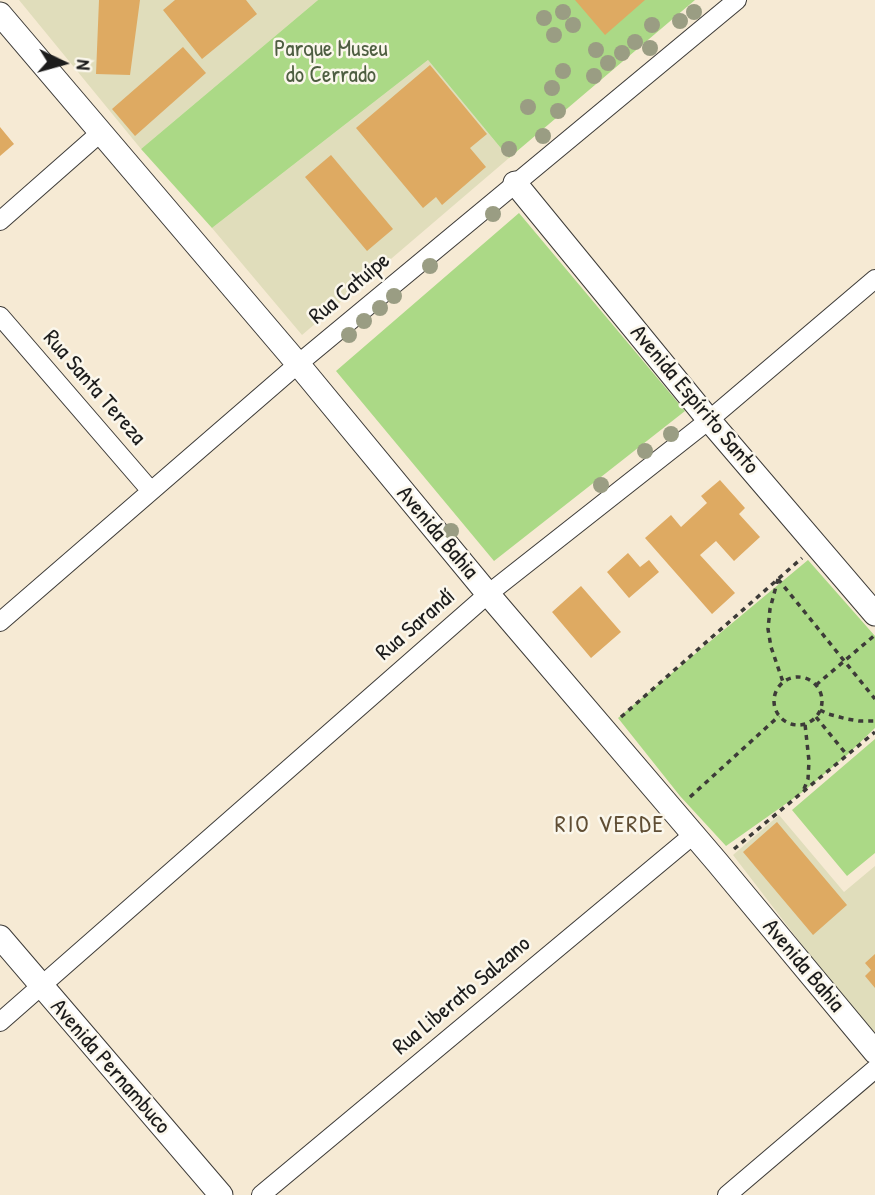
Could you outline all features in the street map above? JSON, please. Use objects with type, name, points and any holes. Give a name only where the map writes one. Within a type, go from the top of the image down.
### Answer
[{"type":"street","name":"Rua Catuípe","points":[[0,622],[298,364],[737,0]]},
{"type":"street","name":"Avenida Bahia","points":[[0,14],[298,364],[488,594],[875,1052]]},
{"type":"street","points":[[0,221],[100,133]]},
{"type":"street","name":"Avenida Espírito Santo","points":[[515,183],[709,420],[875,614]]},
{"type":"street","name":"Rua Sarandí","points":[[0,1022],[488,594],[709,420],[875,279]]},
{"type":"street","name":"Rua Santa Tereza","points":[[0,316],[151,491]]},
{"type":"street","name":"Rua Liberato Salzano","points":[[261,1195],[693,835]]},
{"type":"street","name":"Avenida Pernambuco","points":[[0,937],[221,1195]]},
{"type":"street","points":[[727,1195],[875,1069]]},
{"type":"path","points":[[604,732],[816,545]]},
{"type":"path","points":[[778,579],[875,699]]},
{"type":"path","points":[[778,579],[768,629],[783,682]]},
{"type":"path","points":[[816,685],[875,635]]},
{"type":"path","points":[[804,677],[816,685],[822,697],[816,717],[805,724],[791,724],[779,716],[775,709],[775,694],[783,682],[790,678],[804,677]]},
{"type":"path","points":[[820,710],[847,719],[875,721]]},
{"type":"path","points":[[672,809],[684,802],[779,716]]},
{"type":"path","points":[[816,717],[847,755]]},
{"type":"path","points":[[804,791],[809,761],[805,724]]},
{"type":"path","points":[[717,862],[875,732]]},
{"type":"shaded area","points":[[19,0],[318,0],[141,149]]},
{"type":"shaded area","points":[[428,60],[509,158],[302,335],[212,228]]},
{"type":"shaded area","points":[[779,815],[844,892],[875,866],[875,1040],[733,855]]},
{"type":"green space","name":"Parque Museu do Cerrado","points":[[318,0],[695,0],[509,158],[428,60],[212,228],[141,149]]},
{"type":"green space","points":[[519,213],[685,411],[494,561],[336,371]]},
{"type":"green space","points":[[808,560],[875,636],[875,728],[804,791],[726,846],[680,796],[618,718]]},
{"type":"green space","points":[[875,739],[875,853],[847,876],[792,810]]},
{"type":"building","points":[[99,0],[140,0],[130,75],[96,74]]},
{"type":"building","points":[[175,0],[246,0],[257,14],[202,59],[163,10]]},
{"type":"building","points":[[575,0],[645,0],[605,35]]},
{"type":"building","points":[[183,47],[206,73],[135,136],[112,109]]},
{"type":"building","points":[[430,65],[487,134],[470,148],[486,167],[442,205],[436,197],[423,208],[356,128]]},
{"type":"building","points":[[0,127],[14,144],[0,156]]},
{"type":"building","points":[[331,155],[393,229],[367,251],[305,177]]},
{"type":"building","points":[[720,480],[745,508],[739,514],[760,537],[734,561],[716,541],[700,555],[735,593],[712,614],[645,538],[671,515],[681,527],[707,503],[701,496]]},
{"type":"building","points":[[628,553],[640,567],[649,560],[659,572],[629,598],[607,572]]},
{"type":"building","points":[[581,586],[621,632],[591,658],[552,612]]},
{"type":"building","points":[[777,822],[847,905],[813,935],[743,852]]},
{"type":"building","points":[[875,954],[875,988],[865,976],[871,970],[865,963]]},
{"type":"district","name":"RIO VERDE","points":[[610,826]]}]
